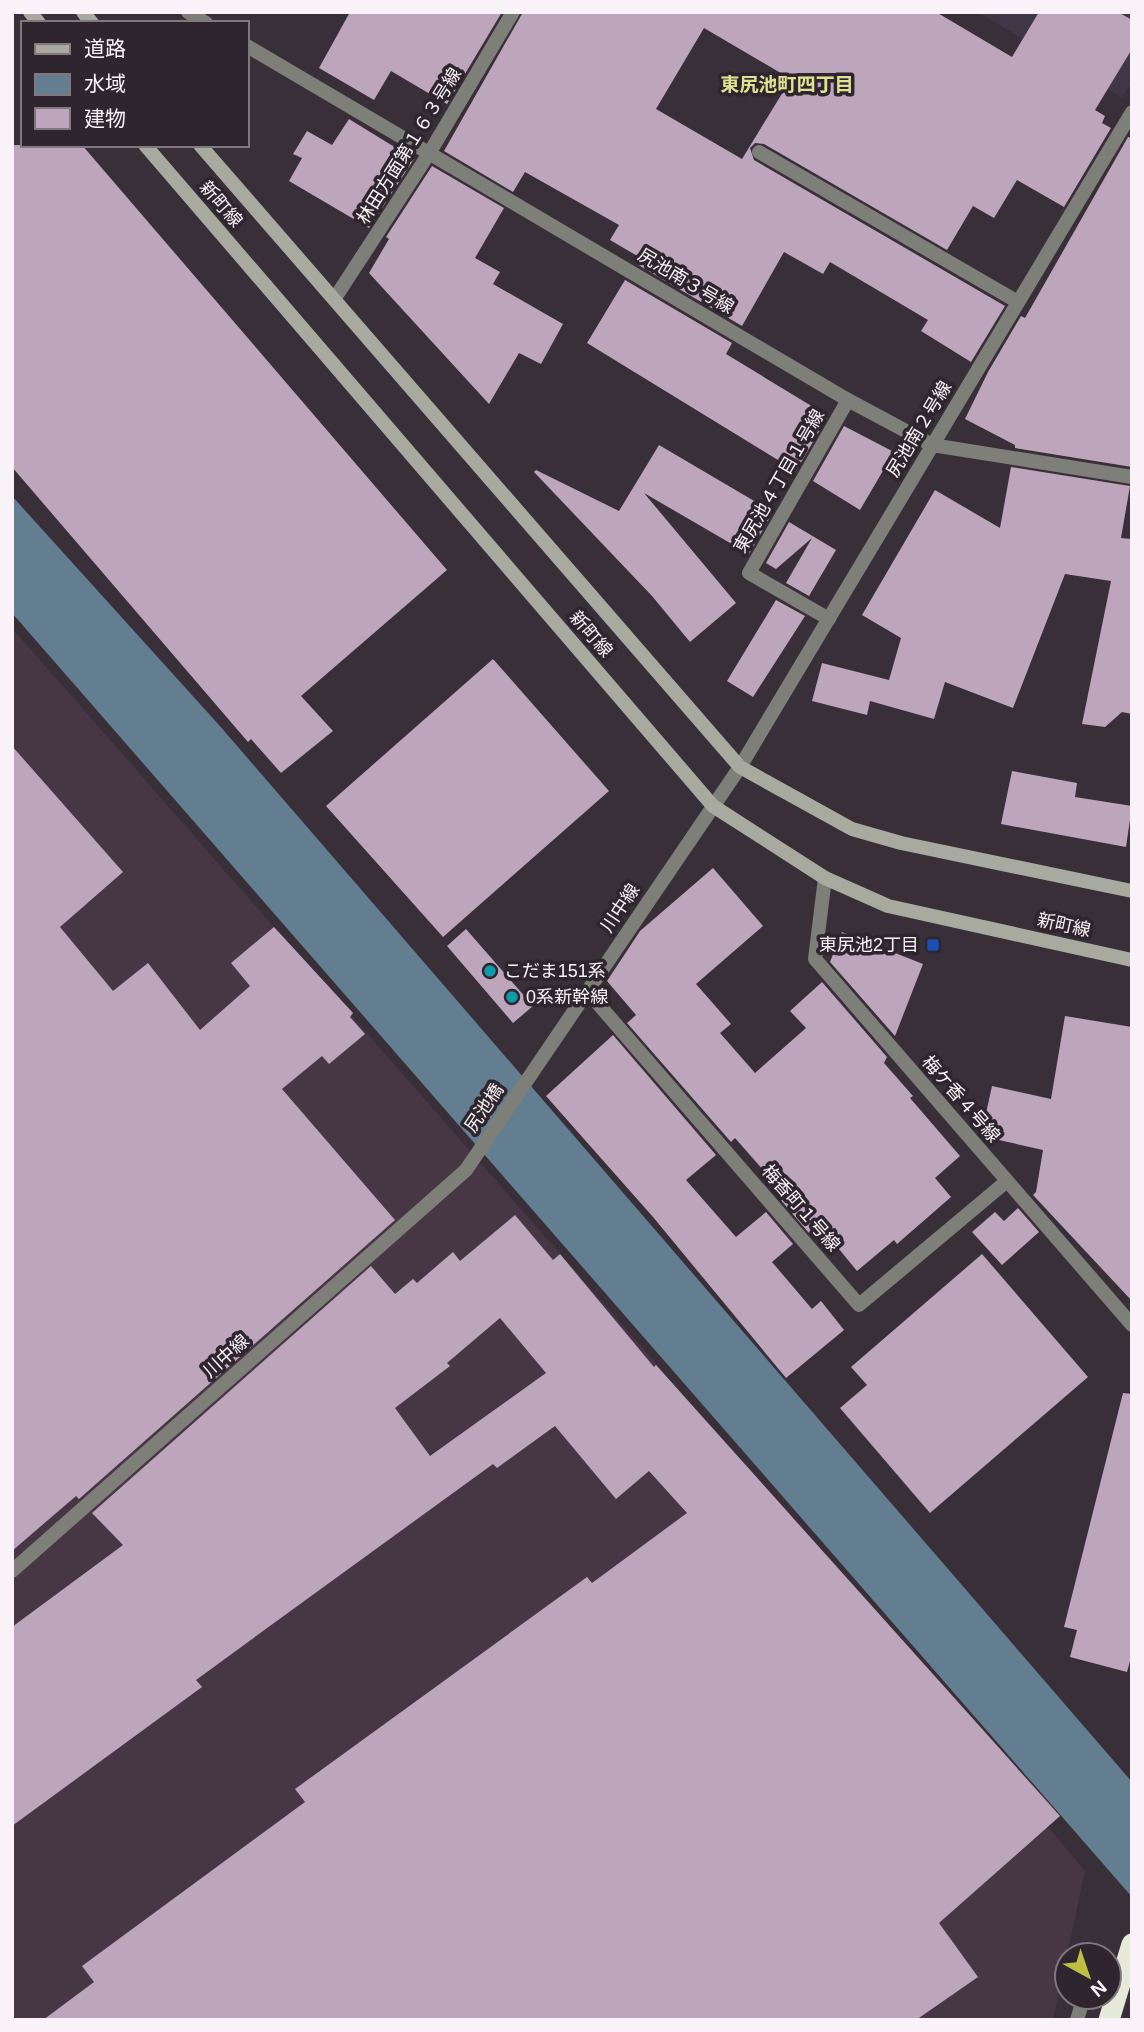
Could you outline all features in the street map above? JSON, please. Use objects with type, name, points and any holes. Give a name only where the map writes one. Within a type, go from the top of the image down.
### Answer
[{"type":"highway","points":[[1109,2020],[1132,1944]]},
{"type":"street","name":"林田方面第１６３号線","points":[[335,298],[430,152],[513,12]]},
{"type":"street","name":"尻池南３号線","points":[[248,47],[848,400],[932,445],[1132,477]]},
{"type":"street","name":"尻池南２号線","points":[[740,767],[1132,112]]},
{"type":"street","name":"新町線","points":[[147,147],[713,806],[825,878],[888,906],[1132,960]]},
{"type":"street","name":"新町線","points":[[202,147],[740,767],[852,829],[901,843],[1132,891]]},
{"type":"street","points":[[759,152],[1018,302]]},
{"type":"street","name":"東尻池４丁目１号線","points":[[829,619],[749,573],[848,400]]},
{"type":"street","name":"川中線","points":[[535,1067],[740,767]]},
{"type":"street","name":"梅ケ香４号線","points":[[825,878],[815,959],[1132,1325]]},
{"type":"street","name":"梅香町１号線","points":[[587,991],[859,1305],[1007,1181]]},
{"type":"street","name":"尻池橋","points":[[466,1170],[535,1067]]},
{"type":"street","name":"川中線","points":[[12,1572],[466,1170]]},
{"type":"shaded area","points":[[978,12],[1127,12],[1132,15],[1132,82],[1122,98]]},
{"type":"shaded area","points":[[12,628],[674,1384],[1085,1871],[1070,1941],[1053,1941],[1053,2020],[12,2020]]},
{"type":"water","points":[[12,496],[219,725],[1132,1782],[1132,1897],[12,613]]},
{"type":"building","points":[[350,12],[502,12],[447,104],[391,71],[374,100],[319,68]]},
{"type":"building","points":[[523,12],[936,12],[1012,57],[1039,12],[1118,12],[1132,20],[1132,49],[1095,110],[1105,116],[1102,123],[1111,128],[1064,207],[1017,180],[994,218],[973,206],[947,250],[764,144],[755,143],[750,148],[754,160],[1005,306],[971,362],[921,331],[928,320],[830,262],[823,274],[784,252],[742,326],[635,263],[639,257],[610,240],[619,225],[525,172],[513,192],[444,151]],"holes":[[[704,28],[791,79],[742,159],[656,109]]]},
{"type":"building","points":[[349,119],[414,159],[369,228],[289,181],[302,158],[293,154],[307,131],[332,145]]},
{"type":"building","points":[[1128,137],[1132,138],[1132,467],[1015,448],[1015,445],[965,419],[988,372],[1021,316],[1025,318]]},
{"type":"building","points":[[12,145],[84,147],[447,570],[301,696],[333,731],[281,773],[251,739],[248,742],[12,467]]},
{"type":"building","points":[[432,166],[504,208],[475,258],[500,272],[493,284],[563,324],[541,364],[519,353],[489,404],[369,273],[389,239],[386,237]]},
{"type":"building","points":[[625,280],[732,343],[726,354],[828,416],[796,471],[587,343]]},
{"type":"building","points":[[844,426],[894,452],[860,510],[813,481]]},
{"type":"building","points":[[659,445],[773,512],[749,554],[644,493],[736,603],[690,642],[652,596],[534,472],[536,470],[619,511]]},
{"type":"building","points":[[1011,467],[1130,486],[1121,538],[1132,539],[1132,714],[1122,712],[1105,727],[1082,724],[1111,581],[1065,574],[1013,708],[945,682],[934,719],[870,701],[867,715],[812,701],[822,663],[889,680],[901,638],[862,615],[935,490],[1000,528]]},
{"type":"building","points":[[789,522],[836,550],[809,596],[786,583],[812,538],[776,569],[766,563]]},
{"type":"building","points":[[776,600],[805,616],[753,697],[727,681]]},
{"type":"building","points":[[493,659],[609,791],[443,937],[326,806]]},
{"type":"building","points":[[12,746],[123,872],[60,927],[113,991],[148,963],[200,1030],[250,986],[231,963],[274,927],[353,1013],[350,1017],[365,1034],[329,1064],[322,1056],[282,1089],[395,1220],[79,1499],[76,1496],[12,1551]]},
{"type":"building","points":[[1012,771],[1077,783],[1075,797],[1132,806],[1126,847],[1001,824]]},
{"type":"building","points":[[713,868],[763,926],[696,984],[731,1024],[720,1033],[755,1073],[806,1028],[790,1011],[822,982],[887,1057],[884,1063],[960,1156],[935,1178],[951,1197],[897,1244],[894,1240],[857,1271],[825,1232],[817,1239],[808,1232],[780,1199],[785,1195],[735,1138],[731,1142],[627,1023],[636,1015],[607,981],[640,931]]},
{"type":"building","points":[[466,929],[533,1006],[513,1023],[447,946]]},
{"type":"building","points":[[842,932],[923,964],[895,1036],[830,962]]},
{"type":"building","points":[[1065,1016],[1132,1027],[1132,1301],[1033,1195],[1036,1192],[1043,1150],[981,1136],[992,1086],[1051,1099]]},
{"type":"building","points":[[613,1035],[716,1155],[686,1180],[736,1237],[766,1212],[793,1244],[772,1262],[812,1309],[821,1301],[844,1330],[786,1378],[653,1217],[546,1096]]},
{"type":"building","points":[[1018,1208],[1039,1232],[1002,1265],[972,1232],[995,1212],[1004,1221]]},
{"type":"building","points":[[515,1215],[553,1260],[560,1254],[654,1367],[656,1365],[1060,1816],[939,1923],[978,1977],[916,2020],[43,2020],[94,1982],[82,1966],[305,1802],[295,1789],[587,1577],[592,1583],[687,1513],[649,1471],[616,1499],[555,1426],[497,1468],[493,1464],[196,1680],[202,1687],[12,1826],[12,1627],[123,1545],[92,1513],[371,1266],[395,1294],[413,1279],[417,1283],[453,1252],[460,1261]],"holes":[[[500,1318],[546,1373],[430,1456],[395,1408],[450,1366],[447,1363]]]},
{"type":"building","points":[[982,1254],[1088,1377],[930,1513],[840,1408],[867,1385],[851,1367]]},
{"type":"building","points":[[1123,1393],[1132,1394],[1132,1654],[1127,1672],[1070,1657],[1077,1630],[1064,1627]]},
{"type":"place","name":"東尻池2丁目","points":[[933,945]]},
{"type":"place","name":"こだま151系","points":[[490,971]]},
{"type":"place","name":"0系新幹線","points":[[512,997]]},
{"type":"district","name":"東尻池町四丁目","points":[[787,84]]}]
